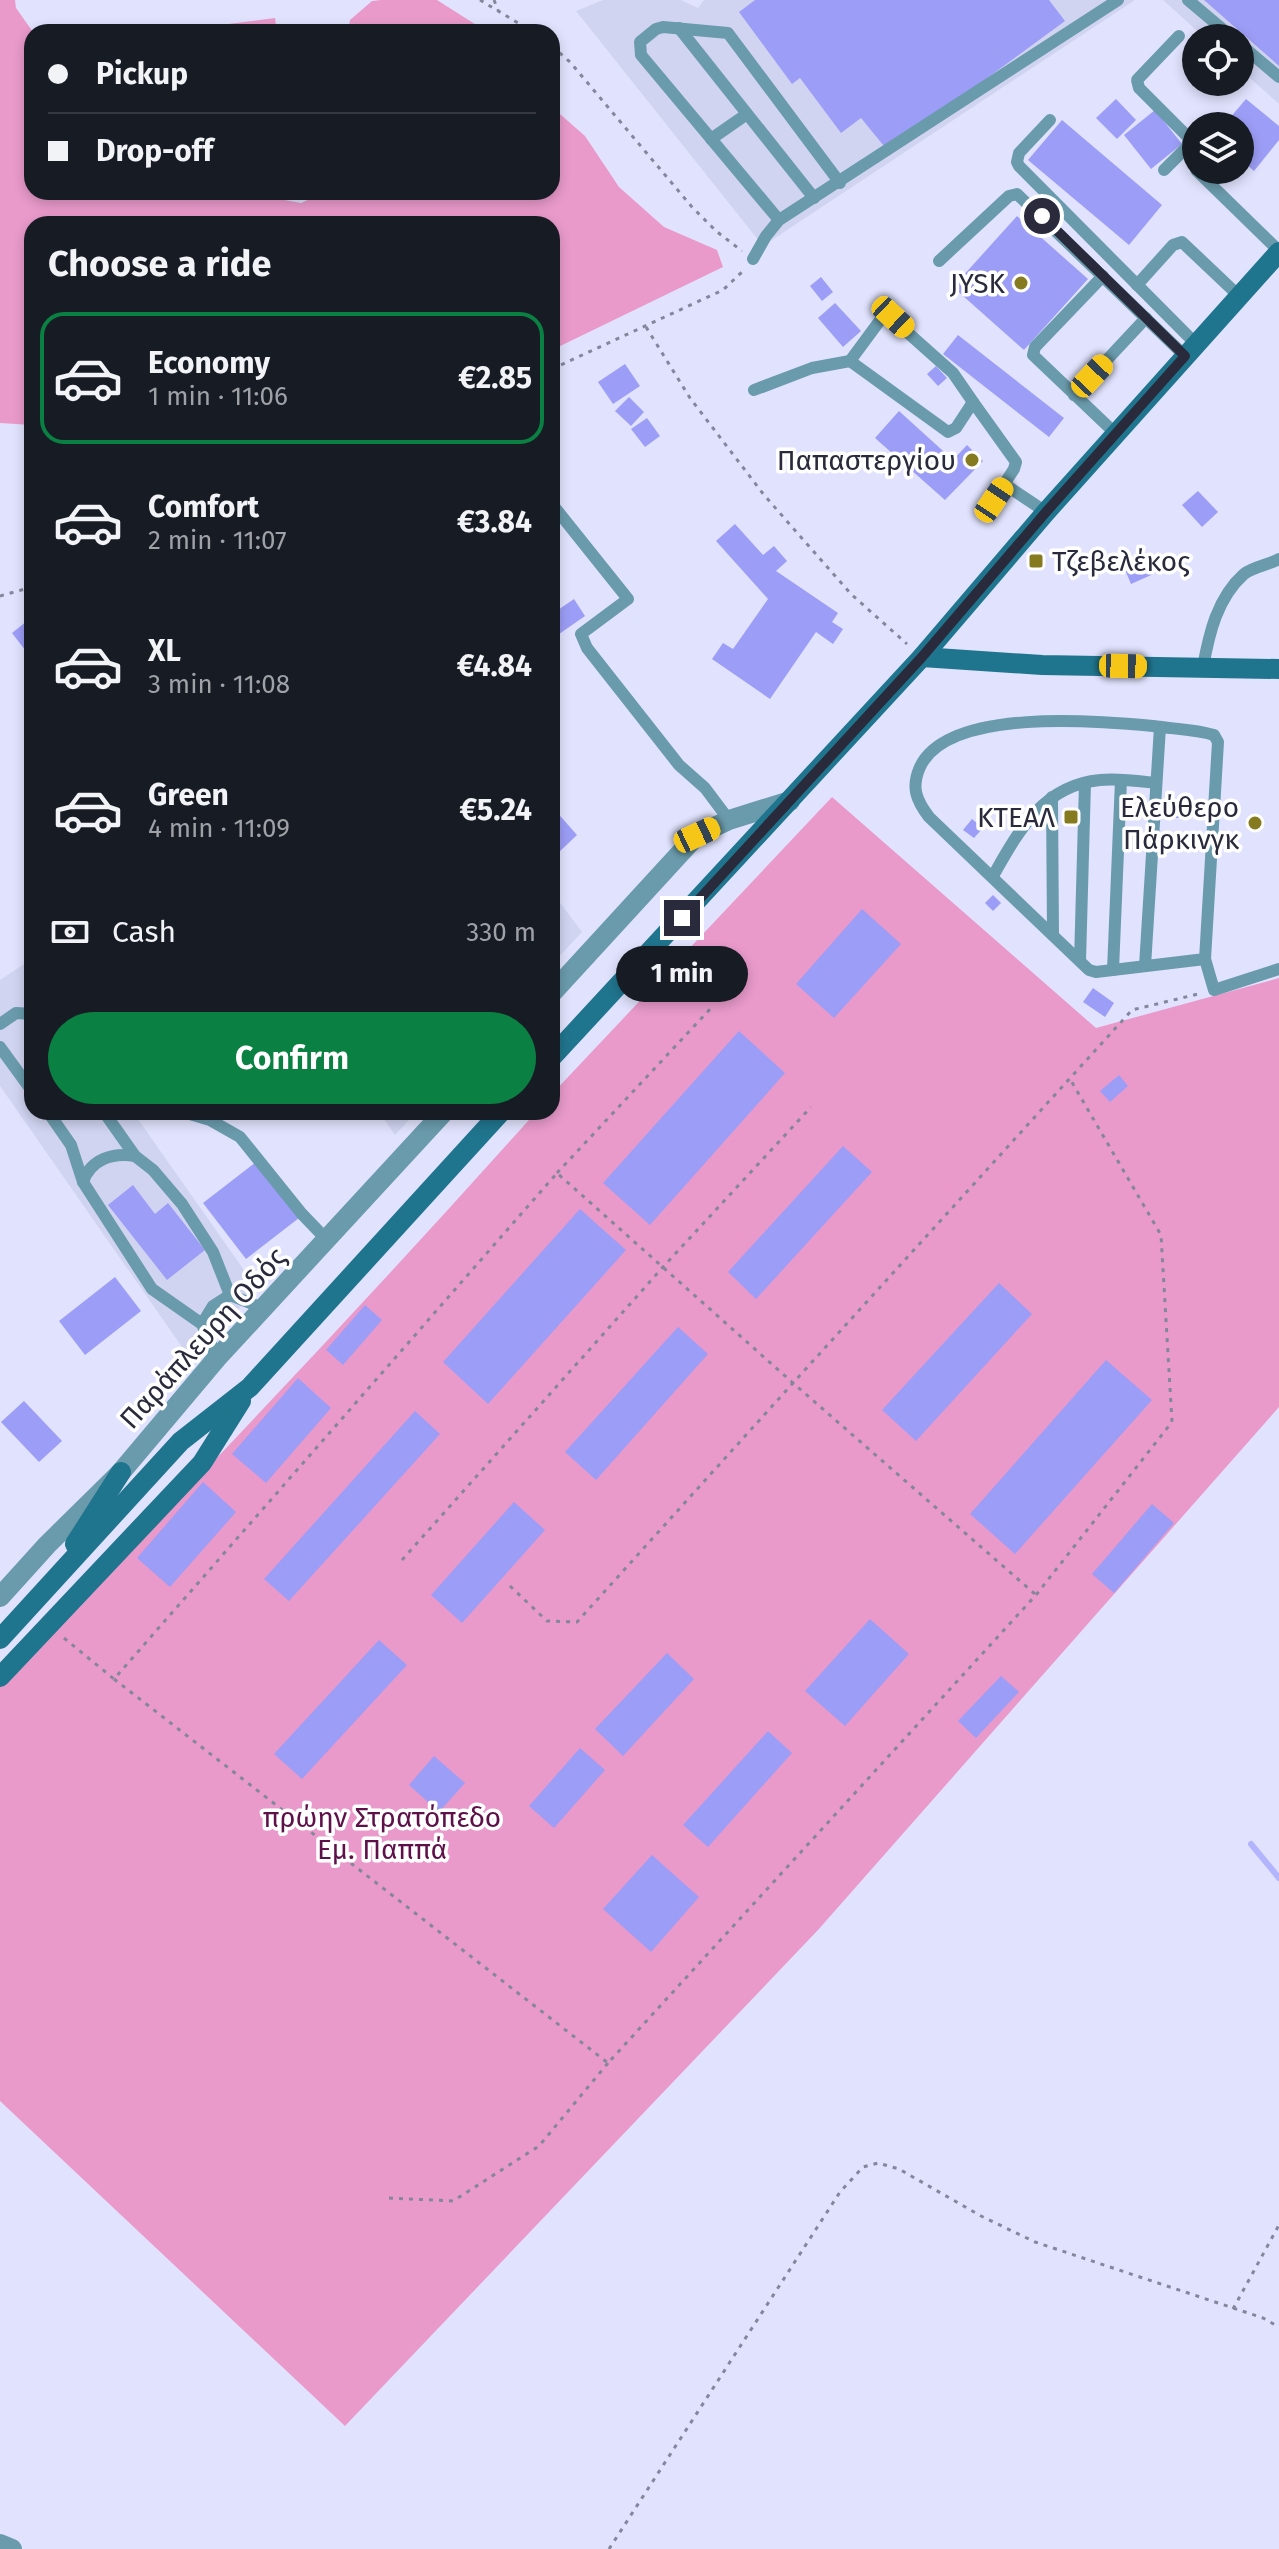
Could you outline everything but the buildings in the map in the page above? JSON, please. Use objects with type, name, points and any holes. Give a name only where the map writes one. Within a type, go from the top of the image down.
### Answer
[{"type":"main road","points":[[560,1048],[922,657],[1046,512],[1279,251]]},
{"type":"main road","points":[[922,657],[1028,664],[1279,669]]},
{"type":"main road","points":[[0,1639],[181,1441],[250,1387],[494,1120]]},
{"type":"main road","points":[[0,1677],[202,1463],[250,1387]]},
{"type":"main road","points":[[42,1594],[121,1472]]},
{"type":"street","points":[[560,984],[697,835],[729,820],[790,801]]},
{"type":"street","name":"Παράπλευρη Οδός","points":[[0,1597],[121,1472],[217,1358],[437,1120]]},
{"type":"street","points":[[0,2544],[12,2549]]},
{"type":"lane","points":[[753,259],[779,220],[1118,0]]},
{"type":"lane","points":[[1188,0],[1216,24]]},
{"type":"lane","points":[[679,28],[814,198]]},
{"type":"lane","points":[[779,220],[639,51],[640,42],[656,29],[721,31],[730,35],[840,183]]},
{"type":"lane","points":[[1164,170],[1189,143],[1187,135],[1137,84],[1139,76],[1179,36]]},
{"type":"lane","points":[[1254,56],[1279,77]]},
{"type":"lane","points":[[711,139],[747,114]]},
{"type":"lane","points":[[1050,120],[1019,153],[1017,162],[1137,285],[1190,350]]},
{"type":"lane","points":[[1210,184],[1279,251]]},
{"type":"lane","points":[[939,261],[1009,196],[1017,194],[1146,318],[1190,350]]},
{"type":"lane","points":[[1137,285],[1173,245],[1182,242],[1239,296]]},
{"type":"lane","points":[[1103,276],[1033,351],[1035,359],[1116,434]]},
{"type":"lane","points":[[754,390],[812,368],[850,361],[881,319],[889,316],[953,373],[1016,462],[994,500]]},
{"type":"lane","points":[[1074,395],[1146,318]]},
{"type":"lane","points":[[850,361],[948,432],[956,428],[973,402]]},
{"type":"lane","points":[[1004,484],[1046,512]]},
{"type":"lane","points":[[560,514],[628,599],[581,634],[587,648],[679,765],[705,788],[729,820]]},
{"type":"lane","points":[[1203,667],[1210,630],[1224,598],[1245,573],[1279,559]]},
{"type":"lane","points":[[1205,959],[1094,972],[929,817],[916,800],[915,779],[924,758],[947,740],[990,727],[1039,719],[1089,719],[1210,733],[1217,738],[1205,959],[1214,990],[1279,969]]},
{"type":"lane","points":[[1145,966],[1160,727]]},
{"type":"lane","points":[[993,876],[1028,817],[1052,797],[1085,783],[1121,780],[1156,783]]},
{"type":"lane","points":[[1113,970],[1121,780]]},
{"type":"lane","points":[[1080,961],[1085,783]]},
{"type":"lane","points":[[1052,797],[1053,935]]},
{"type":"lane","points":[[0,1024],[16,1013],[24,1014]]},
{"type":"lane","points":[[0,1047],[24,1080]]},
{"type":"lane","points":[[54,1120],[71,1145],[83,1182],[152,1289],[202,1324],[217,1358]]},
{"type":"lane","points":[[110,1120],[135,1156],[153,1170],[182,1204],[213,1252],[230,1295],[265,1309]]},
{"type":"lane","points":[[210,1120],[240,1137],[327,1240]]},
{"type":"lane","points":[[83,1182],[86,1173],[103,1159],[124,1154],[135,1156]]},
{"type":"lane","points":[[202,1324],[213,1306],[230,1295]]},
{"type":"path","points":[[480,0],[520,24]]},
{"type":"path","points":[[494,0],[498,10]]},
{"type":"path","points":[[560,53],[692,207],[716,231],[753,259],[739,277],[723,290],[560,365]]},
{"type":"path","points":[[646,326],[690,398],[764,495],[851,594],[922,657]]},
{"type":"path","points":[[0,596],[24,589]]},
{"type":"path","points":[[510,1586],[547,1621],[577,1622],[1132,1010],[1214,990]]},
{"type":"path","points":[[114,1679],[557,1173],[712,1007]]},
{"type":"path","points":[[389,2198],[453,2201],[539,2146],[608,2063],[1036,1595],[1172,1422],[1161,1235],[1070,1079]]},
{"type":"path","points":[[402,1560],[663,1267],[811,1107]]},
{"type":"path","points":[[557,1173],[1036,1595]]},
{"type":"path","points":[[49,1625],[114,1679],[608,2063]]},
{"type":"path","points":[[609,2549],[840,2192],[863,2167],[878,2163],[899,2169],[981,2216],[1035,2242],[1263,2318],[1279,2327]]},
{"type":"path","points":[[1233,2309],[1279,2225]]},
{"type":"shaded area","points":[[603,0],[681,0],[698,8],[704,0],[1135,0],[763,246],[576,11]]},
{"type":"shaded area","points":[[1163,0],[1279,0],[1279,104],[1254,82],[1254,24],[1190,24]]},
{"type":"shaded area","points":[[560,903],[582,932],[560,955]]},
{"type":"shaded area","points":[[24,964],[24,1120],[139,1120],[258,1290],[189,1357],[0,1086],[0,980]]},
{"type":"shaded area","points":[[385,1120],[409,1120],[395,1135]]},
{"type":"green space","points":[[0,0],[15,0],[16,8],[27,24],[24,24],[24,200],[285,200],[301,203],[308,200],[560,200],[560,114],[585,136],[619,187],[664,227],[717,250],[723,267],[560,346],[560,216],[24,216],[24,424],[0,423]]},
{"type":"green space","points":[[437,0],[475,24],[349,24],[372,1]]},
{"type":"green space","points":[[275,18],[276,24],[228,24]]},
{"type":"green space","name":"πρώην Στρατόπεδο Εμ. Παππά","points":[[832,797],[1096,1028],[1279,978],[1279,1407],[818,1930],[345,2426],[0,2101],[0,1683],[271,1400],[529,1120],[560,1120],[560,1086]]},
{"type":"waterway","points":[[1251,1844],[1279,1878]]},
{"type":"place","name":"JYSK","points":[[1021,283]]},
{"type":"place","name":"Παπαστεργίου","points":[[972,460]]},
{"type":"place","name":"Τζεβελέκος","points":[[1036,561]]},
{"type":"place","name":"ΚΤΕΑΛ","points":[[1071,817]]},
{"type":"place","name":"Ελεύθερο Πάρκινγκ","points":[[1255,823]]},
{"type":"route","points":[[682,918],[922,657],[1185,356],[1042,216]]}]
